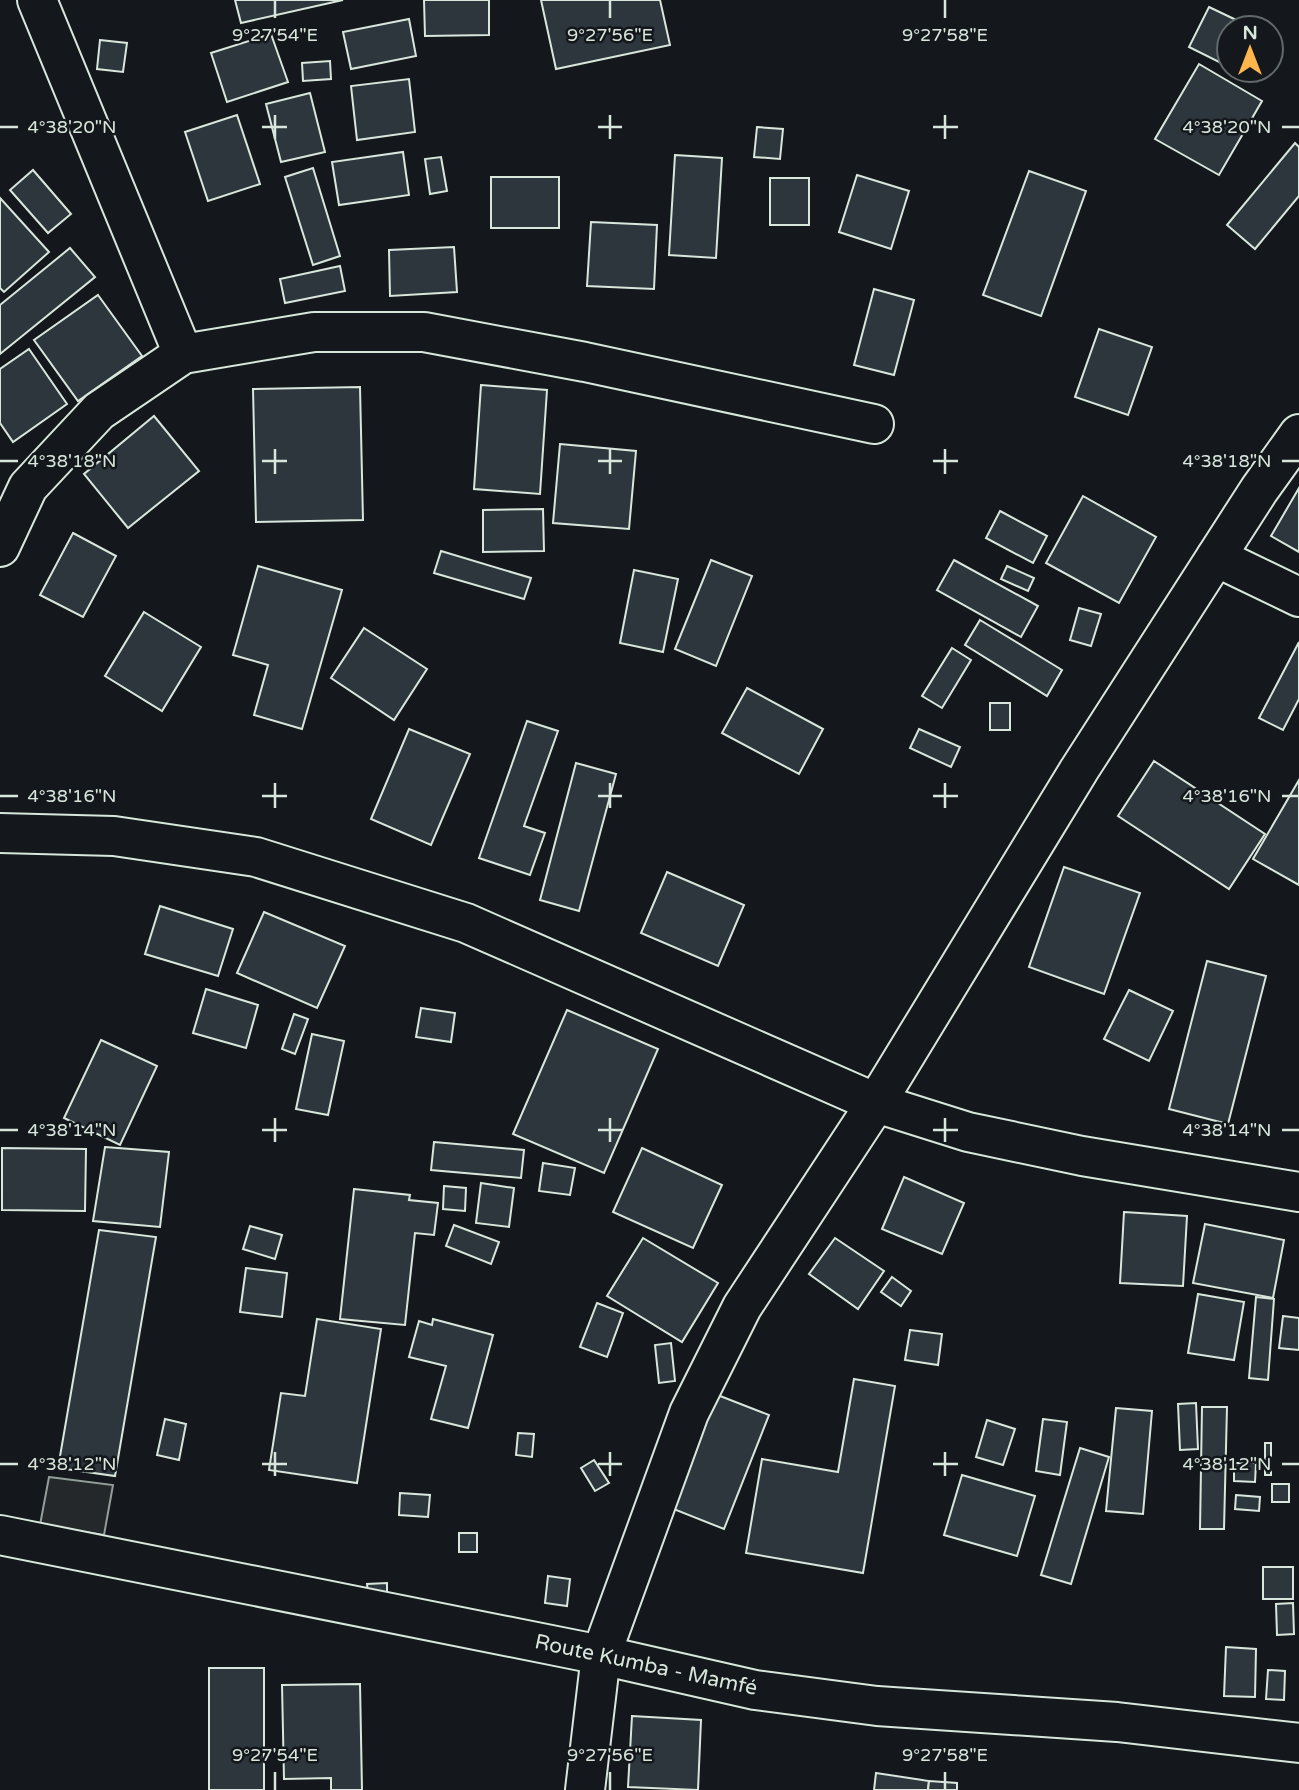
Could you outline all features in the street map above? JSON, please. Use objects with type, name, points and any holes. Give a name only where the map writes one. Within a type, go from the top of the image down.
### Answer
[{"type":"main road","points":[[37,0],[183,354]]},
{"type":"main road","points":[[0,547],[28,487],[99,411],[183,354],[314,332],[424,331],[585,362],[874,424]]},
{"type":"main road","points":[[585,1790],[600,1654],[689,1413],[736,1319],[876,1103],[1079,769],[1259,490],[1299,434]]},
{"type":"main road","points":[[1216,557],[1299,597]]},
{"type":"main road","points":[[0,833],[114,836],[256,857],[467,923],[876,1103],[968,1132],[1082,1156],[1299,1192]]},
{"type":"main road","name":"Route Kumba - Mamfé","points":[[0,1535],[600,1654],[755,1690],[877,1706],[1117,1722],[1299,1743]]},
{"type":"shaded area","points":[[49,1477],[113,1485],[104,1535],[40,1525]]},
{"type":"building","points":[[235,0],[343,0],[241,23]]},
{"type":"building","points":[[424,0],[489,0],[489,35],[425,36]]},
{"type":"building","points":[[541,0],[660,0],[670,45],[556,69]]},
{"type":"building","points":[[1209,7],[1224,14],[1215,14],[1215,60],[1189,47]]},
{"type":"building","points":[[409,19],[416,56],[351,69],[343,32]]},
{"type":"building","points":[[271,34],[288,82],[227,102],[211,53]]},
{"type":"building","points":[[100,40],[127,43],[123,72],[97,69]]},
{"type":"building","points":[[330,61],[331,79],[303,81],[302,63]]},
{"type":"building","points":[[1199,64],[1215,73],[1215,84],[1233,84],[1262,101],[1219,175],[1155,139]]},
{"type":"building","points":[[409,79],[415,132],[357,140],[351,86]]},
{"type":"building","points":[[310,93],[325,152],[281,162],[266,104]]},
{"type":"building","points":[[237,115],[260,184],[208,201],[185,132]]},
{"type":"building","points":[[757,127],[783,129],[780,159],[754,157]]},
{"type":"building","points":[[1295,143],[1299,147],[1299,196],[1255,249],[1227,225]]},
{"type":"building","points":[[403,152],[409,195],[339,205],[332,162]]},
{"type":"building","points":[[675,155],[722,158],[716,258],[669,255]]},
{"type":"building","points":[[441,157],[447,191],[430,194],[425,159]]},
{"type":"building","points":[[313,168],[340,256],[313,265],[285,177]]},
{"type":"building","points":[[33,170],[71,214],[48,233],[10,190]]},
{"type":"building","points":[[1029,171],[1086,191],[1041,316],[983,295]]},
{"type":"building","points":[[857,175],[909,191],[891,249],[839,232]]},
{"type":"building","points":[[491,177],[559,177],[559,228],[491,228]]},
{"type":"building","points":[[770,178],[809,178],[809,225],[770,225]]},
{"type":"building","points":[[0,198],[49,252],[4,292],[0,288]]},
{"type":"building","points":[[591,222],[657,225],[654,289],[587,286]]},
{"type":"building","points":[[454,247],[457,292],[390,296],[389,250]]},
{"type":"building","points":[[70,248],[95,277],[0,354],[0,305]]},
{"type":"building","points":[[340,266],[345,291],[285,303],[280,279]]},
{"type":"building","points":[[874,289],[914,300],[894,375],[854,365]]},
{"type":"building","points":[[98,295],[142,356],[78,401],[34,340]]},
{"type":"building","points":[[1099,329],[1152,347],[1128,415],[1075,397]]},
{"type":"building","points":[[29,349],[67,404],[13,442],[0,423],[0,369]]},
{"type":"building","points":[[481,385],[547,390],[540,494],[474,489]]},
{"type":"building","points":[[360,387],[363,520],[256,522],[253,389]]},
{"type":"building","points":[[154,416],[199,471],[128,528],[84,474]]},
{"type":"building","points":[[560,444],[636,451],[629,529],[553,523]]},
{"type":"building","points":[[1299,488],[1299,552],[1271,536]]},
{"type":"building","points":[[1083,496],[1156,537],[1119,603],[1046,563]]},
{"type":"building","points":[[543,509],[544,551],[483,552],[483,510]]},
{"type":"building","points":[[1000,511],[1047,536],[1033,563],[986,538]]},
{"type":"building","points":[[73,533],[116,556],[83,617],[40,595]]},
{"type":"building","points":[[441,551],[531,578],[524,599],[434,573]]},
{"type":"building","points":[[711,560],[752,576],[716,666],[675,649]]},
{"type":"building","points":[[954,560],[1038,606],[1021,637],[937,590]]},
{"type":"building","points":[[258,566],[342,590],[302,729],[254,715],[268,665],[233,655]]},
{"type":"building","points":[[1007,566],[1034,578],[1028,591],[1001,579]]},
{"type":"building","points":[[634,570],[678,579],[663,652],[620,643]]},
{"type":"building","points":[[1079,608],[1101,614],[1091,646],[1070,640]]},
{"type":"building","points":[[144,612],[201,647],[162,711],[105,676]]},
{"type":"building","points":[[980,620],[1062,670],[1047,696],[965,645]]},
{"type":"building","points":[[364,628],[427,669],[394,720],[331,678]]},
{"type":"building","points":[[1299,642],[1299,699],[1283,730],[1259,718]]},
{"type":"building","points":[[952,648],[971,660],[942,708],[922,696]]},
{"type":"building","points":[[747,688],[823,729],[799,774],[722,733]]},
{"type":"building","points":[[990,703],[1010,703],[1010,730],[990,730]]},
{"type":"building","points":[[527,721],[558,731],[524,826],[545,833],[530,875],[479,858]]},
{"type":"building","points":[[409,729],[470,754],[431,845],[371,819]]},
{"type":"building","points":[[919,729],[960,747],[951,767],[910,748]]},
{"type":"building","points":[[1154,761],[1265,834],[1229,889],[1118,816]]},
{"type":"building","points":[[576,763],[616,774],[579,911],[540,900]]},
{"type":"building","points":[[1299,780],[1299,885],[1253,859]]},
{"type":"building","points":[[1064,867],[1140,893],[1104,994],[1029,967]]},
{"type":"building","points":[[667,872],[744,905],[718,966],[641,933]]},
{"type":"building","points":[[160,906],[233,929],[218,976],[145,954]]},
{"type":"building","points":[[264,912],[345,946],[317,1008],[237,973]]},
{"type":"building","points":[[1207,961],[1266,976],[1228,1124],[1169,1109]]},
{"type":"building","points":[[206,989],[258,1005],[246,1048],[193,1033]]},
{"type":"building","points":[[1129,990],[1173,1011],[1149,1061],[1104,1039]]},
{"type":"building","points":[[421,1008],[455,1013],[451,1042],[416,1037]]},
{"type":"building","points":[[567,1010],[658,1049],[604,1173],[513,1134]]},
{"type":"building","points":[[294,1014],[308,1019],[295,1054],[282,1049]]},
{"type":"building","points":[[312,1034],[344,1041],[328,1115],[296,1109]]},
{"type":"building","points":[[101,1040],[157,1066],[120,1145],[64,1118]]},
{"type":"building","points":[[434,1142],[524,1150],[521,1178],[431,1170]]},
{"type":"building","points":[[105,1147],[169,1152],[160,1227],[93,1221]]},
{"type":"building","points":[[2,1148],[86,1149],[85,1211],[2,1210]]},
{"type":"building","points":[[642,1148],[722,1185],[693,1248],[613,1212]]},
{"type":"building","points":[[543,1163],[575,1168],[570,1195],[539,1191]]},
{"type":"building","points":[[904,1177],[964,1203],[942,1254],[882,1229]]},
{"type":"building","points":[[481,1183],[514,1188],[509,1227],[476,1223]]},
{"type":"building","points":[[444,1186],[466,1188],[465,1211],[443,1209]]},
{"type":"building","points":[[354,1189],[410,1195],[409,1200],[438,1203],[434,1235],[415,1233],[405,1325],[340,1319]]},
{"type":"building","points":[[1124,1212],[1187,1216],[1183,1286],[1120,1283]]},
{"type":"building","points":[[1205,1224],[1284,1240],[1273,1298],[1193,1283]]},
{"type":"building","points":[[454,1225],[499,1242],[491,1264],[446,1246]]},
{"type":"building","points":[[250,1226],[282,1235],[275,1259],[243,1249]]},
{"type":"building","points":[[99,1230],[156,1237],[115,1476],[58,1468]]},
{"type":"building","points":[[643,1238],[718,1283],[682,1342],[607,1296]]},
{"type":"building","points":[[835,1238],[884,1271],[858,1309],[809,1274]]},
{"type":"building","points":[[246,1268],[287,1273],[282,1317],[240,1312]]},
{"type":"building","points":[[892,1277],[911,1291],[901,1306],[881,1292]]},
{"type":"building","points":[[1198,1294],[1244,1302],[1234,1360],[1188,1353]]},
{"type":"building","points":[[1256,1297],[1274,1299],[1268,1380],[1249,1378]]},
{"type":"building","points":[[597,1303],[623,1313],[607,1357],[580,1347]]},
{"type":"building","points":[[1283,1316],[1299,1318],[1299,1350],[1279,1348]]},
{"type":"building","points":[[317,1319],[381,1329],[357,1483],[269,1470],[281,1393],[305,1396]]},
{"type":"building","points":[[433,1319],[493,1335],[468,1428],[431,1419],[446,1366],[409,1357],[419,1321],[432,1325]]},
{"type":"building","points":[[910,1330],[942,1334],[938,1365],[905,1360]]},
{"type":"building","points":[[671,1343],[675,1381],[659,1383],[655,1345]]},
{"type":"building","points":[[854,1379],[895,1386],[863,1573],[746,1553],[762,1459],[838,1472]]},
{"type":"building","points":[[715,1394],[769,1415],[724,1529],[671,1508]]},
{"type":"building","points":[[1196,1403],[1198,1449],[1180,1450],[1178,1404]]},
{"type":"building","points":[[1202,1407],[1227,1407],[1224,1529],[1200,1529]]},
{"type":"building","points":[[1116,1408],[1152,1411],[1143,1514],[1106,1511]]},
{"type":"building","points":[[165,1419],[186,1424],[179,1460],[157,1455]]},
{"type":"building","points":[[1043,1419],[1067,1422],[1060,1475],[1036,1471]]},
{"type":"building","points":[[987,1420],[1015,1429],[1003,1465],[976,1457]]},
{"type":"building","points":[[518,1433],[534,1434],[532,1457],[516,1455]]},
{"type":"building","points":[[1265,1443],[1271,1443],[1271,1475],[1265,1475]]},
{"type":"building","points":[[1080,1448],[1109,1457],[1071,1584],[1041,1575]]},
{"type":"building","points":[[594,1460],[609,1483],[595,1491],[581,1468]]},
{"type":"building","points":[[1234,1463],[1256,1463],[1255,1482],[1234,1481]]},
{"type":"building","points":[[962,1475],[1035,1496],[1017,1556],[944,1535]]},
{"type":"building","points":[[1272,1484],[1289,1484],[1289,1502],[1272,1502]]},
{"type":"building","points":[[400,1493],[430,1495],[428,1517],[399,1515]]},
{"type":"building","points":[[1236,1495],[1260,1497],[1259,1511],[1235,1509]]},
{"type":"building","points":[[459,1533],[477,1533],[477,1552],[459,1552]]},
{"type":"building","points":[[1263,1567],[1293,1567],[1293,1599],[1263,1599]]},
{"type":"building","points":[[548,1576],[570,1579],[567,1606],[545,1603]]},
{"type":"building","points":[[387,1583],[387,1600],[369,1601],[367,1584]]},
{"type":"building","points":[[1293,1603],[1294,1634],[1277,1635],[1276,1604]]},
{"type":"building","points":[[1226,1647],[1256,1649],[1255,1697],[1224,1696]]},
{"type":"building","points":[[209,1668],[264,1668],[264,1790],[209,1790]]},
{"type":"building","points":[[1268,1670],[1285,1671],[1284,1700],[1266,1699]]},
{"type":"building","points":[[360,1684],[362,1790],[331,1790],[331,1778],[284,1779],[282,1685]]},
{"type":"building","points":[[632,1716],[701,1720],[698,1790],[628,1787]]},
{"type":"building","points":[[876,1773],[929,1781],[928,1790],[874,1790]]},
{"type":"building","points":[[929,1781],[957,1783],[957,1790],[928,1790]]}]
